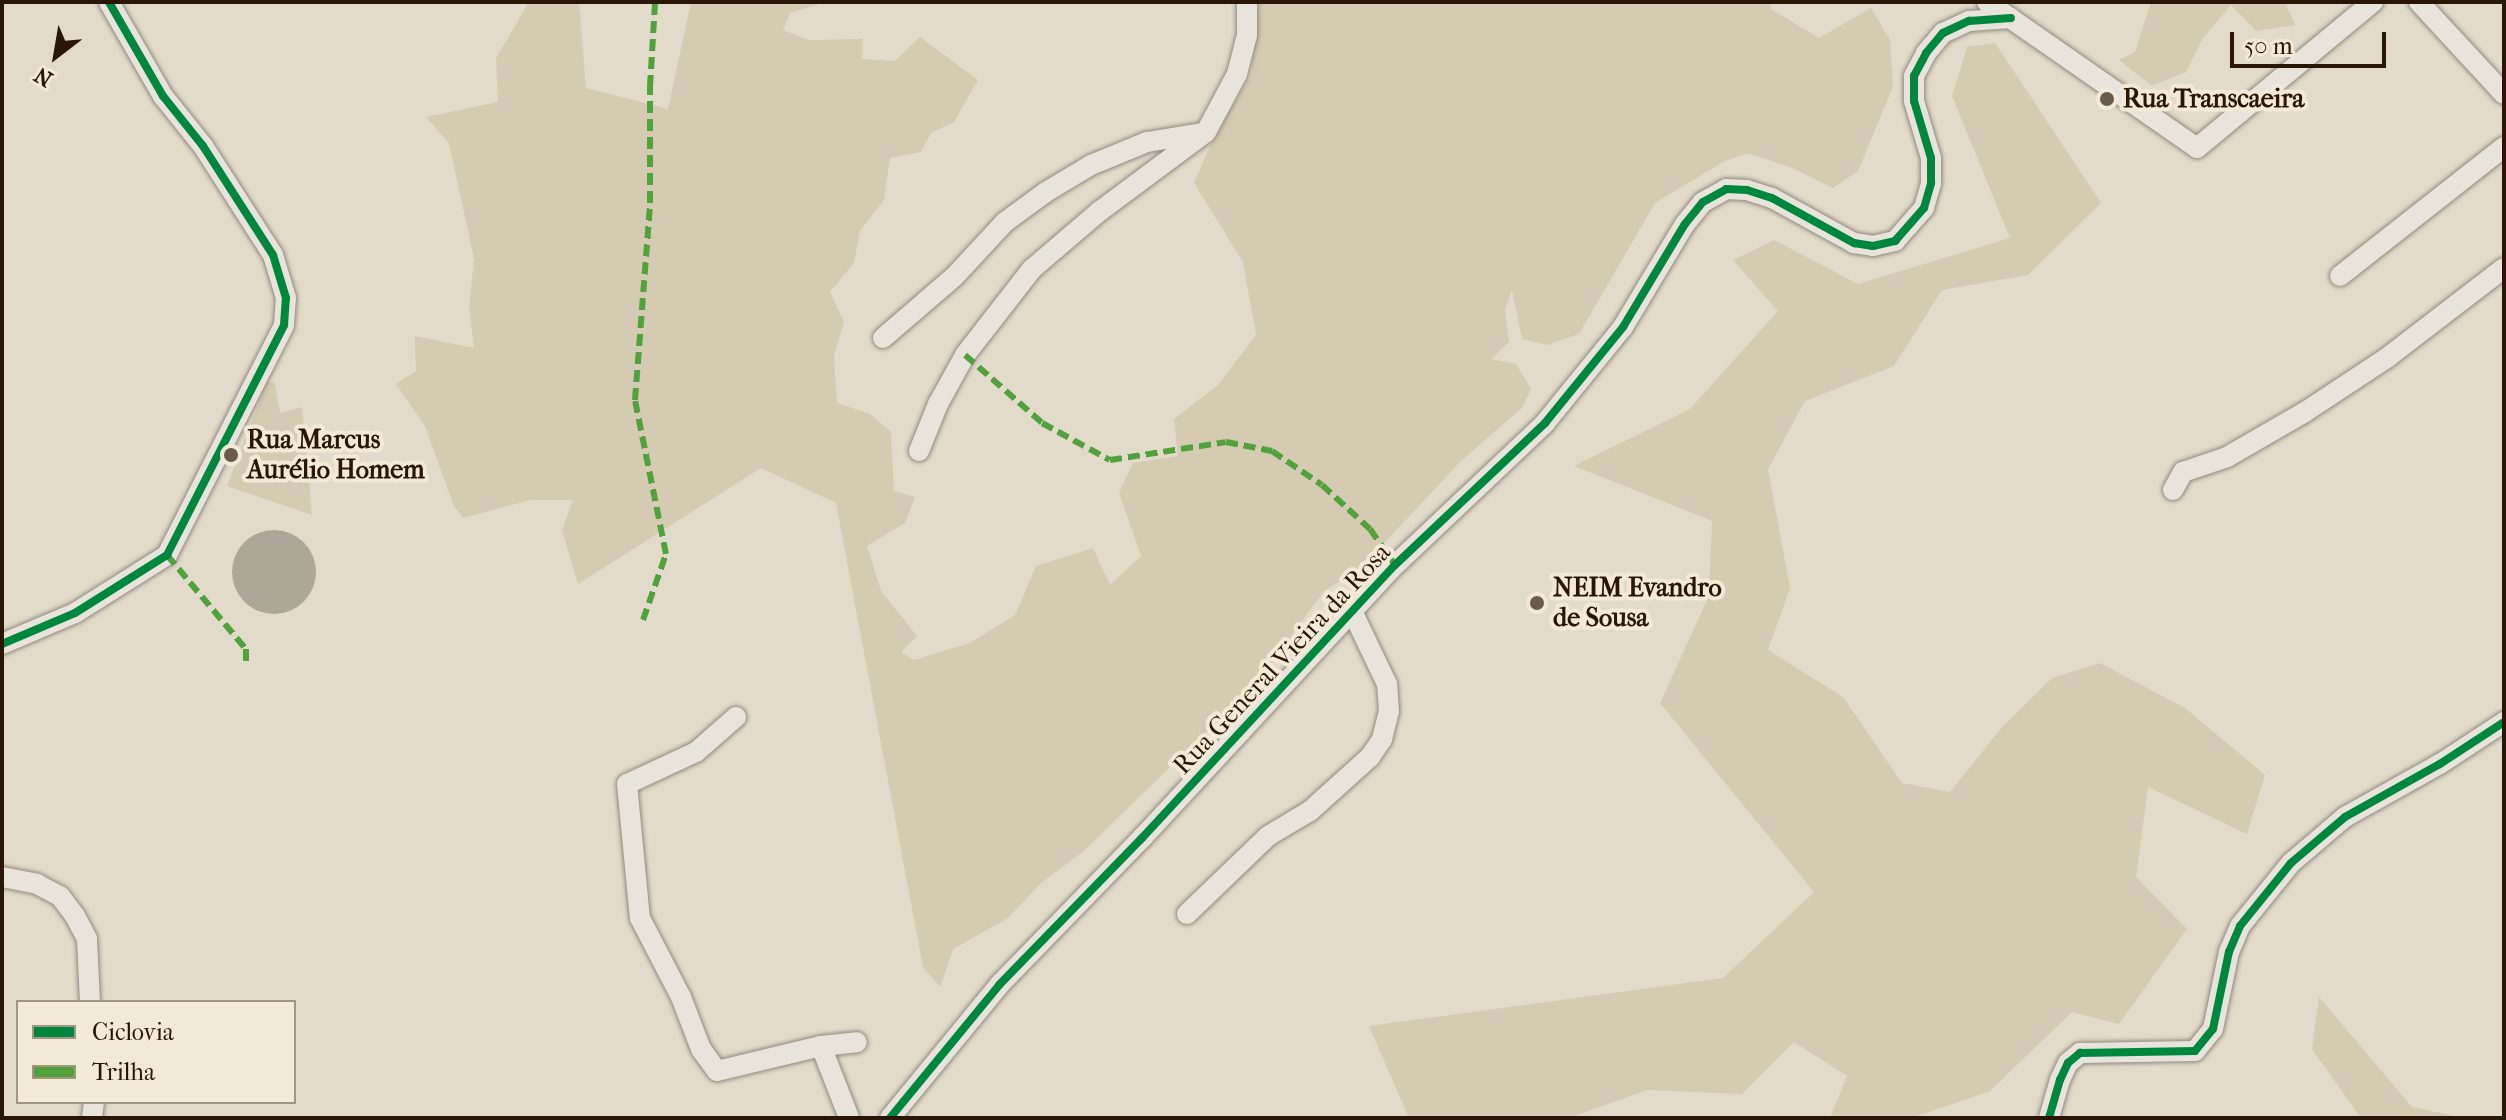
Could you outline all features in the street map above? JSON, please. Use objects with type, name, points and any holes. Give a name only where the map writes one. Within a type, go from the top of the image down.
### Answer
[{"type":"street","points":[[2,644],[75,613],[167,555],[284,325],[286,298],[273,255],[203,146],[163,96],[109,2]]},
{"type":"street","points":[[919,451],[938,404],[965,355],[1032,269],[1100,211],[1206,132],[1237,74],[1247,35],[1247,2]]},
{"type":"street","points":[[1987,2],[2197,148],[2373,2]]},
{"type":"street","points":[[2419,2],[2504,94]]},
{"type":"street","name":"Rua General Vieira da Rosa","points":[[890,1118],[1000,984],[1395,565],[1545,423],[1623,327],[1685,224],[1703,202],[1726,189],[1747,190],[1772,198],[1854,243],[1873,246],[1895,241],[1924,208],[1931,183],[1931,158],[1914,101],[1914,76],[1926,53],[1943,33],[1969,21],[2011,18]]},
{"type":"street","points":[[883,338],[954,277],[1005,222],[1046,192],[1091,165],[1147,142],[1206,132]]},
{"type":"street","points":[[2340,276],[2504,147]]},
{"type":"street","points":[[2173,490],[2183,472],[2227,457],[2305,412],[2388,357],[2504,268]]},
{"type":"street","points":[[1187,914],[1268,836],[1322,800],[1370,757],[1382,739],[1389,711],[1387,684],[1353,613]]},
{"type":"street","points":[[736,717],[696,752],[627,784],[640,918],[681,997],[701,1049],[717,1071],[821,1046],[857,1042]]},
{"type":"street","points":[[2049,1118],[2068,1063],[2080,1053],[2195,1051],[2213,1029],[2229,952],[2240,926],[2291,863],[2345,817],[2440,764],[2504,722]]},
{"type":"street","points":[[2,877],[37,884],[60,896],[75,916],[87,939],[90,1000]]},
{"type":"street","points":[[821,1046],[849,1118]]},
{"type":"shaded area","points":[[529,2],[579,2],[586,88],[668,109],[691,2],[825,2],[790,13],[783,30],[809,40],[863,39],[862,59],[895,61],[920,37],[978,80],[954,122],[931,133],[921,152],[890,158],[884,200],[860,231],[854,263],[830,292],[844,322],[834,356],[837,403],[870,414],[891,432],[894,491],[915,497],[905,523],[867,546],[881,591],[917,636],[901,652],[914,660],[970,643],[1015,615],[1036,566],[1093,548],[1110,585],[1141,556],[1119,493],[1133,463],[1178,456],[1174,419],[1218,385],[1256,335],[1243,262],[1194,183],[1213,139],[1251,75],[1259,2],[1770,2],[1771,9],[1819,38],[1871,8],[1890,40],[1893,87],[1858,171],[1833,188],[1790,167],[1747,153],[1723,162],[1655,203],[1579,334],[1547,345],[1522,339],[1512,290],[1505,310],[1509,342],[1491,359],[1516,364],[1531,389],[1522,408],[1461,461],[1360,569],[1324,591],[1260,679],[1084,851],[1041,883],[1008,918],[953,949],[940,987],[923,967],[836,503],[761,468],[578,584],[562,530],[573,500],[530,500],[463,518],[453,504],[425,426],[396,384],[416,371],[415,336],[474,348],[469,308],[474,259],[449,143],[426,117],[498,102],[496,58]]},
{"type":"shaded area","points":[[2151,2],[2285,2],[2295,25],[2256,31],[2231,5],[2203,38],[2186,72],[2152,86],[2119,60],[2135,52]]},
{"type":"shaded area","points":[[1995,43],[2101,203],[2028,275],[1942,290],[1894,366],[1805,401],[1768,469],[1790,588],[1768,650],[1843,697],[1902,783],[1950,792],[2003,726],[2052,678],[2100,663],[2185,708],[2265,775],[2247,834],[2148,787],[2136,877],[2187,929],[2119,1024],[2072,1012],[1990,1091],[1912,1118],[1830,1118],[1847,1076],[1794,1042],[1742,1094],[1647,1090],[1569,1118],[1409,1118],[1369,1026],[1723,978],[1814,892],[1660,703],[1709,596],[1712,521],[1574,466],[1690,409],[1778,311],[1733,260],[1774,240],[1858,284],[2010,238],[1952,96],[1967,47]]},
{"type":"shaded area","points":[[267,382],[275,383],[280,413],[302,407],[312,515],[227,486]]},
{"type":"shaded area","points":[[2319,997],[2412,1107],[2465,1118],[2361,1118],[2312,1049]]},
{"type":"building","points":[[274,530],[290,533],[304,542],[313,556],[316,572],[313,588],[304,602],[290,611],[274,614],[258,611],[244,602],[235,588],[232,572],[235,556],[244,542],[258,533]]},
{"type":"marked path","points":[[643,620],[666,554],[635,400],[650,203],[650,87],[655,2]]},
{"type":"marked path","points":[[965,355],[1042,423],[1110,460],[1226,442],[1272,451],[1322,485],[1370,529],[1395,565]]},
{"type":"marked path","points":[[167,555],[246,649],[246,665]]},
{"type":"cycle path","points":[[2,644],[75,613],[167,555],[284,325],[286,298],[273,255],[203,146],[163,96],[109,2]]},
{"type":"cycle path","points":[[890,1118],[1000,984],[1142,838],[1395,565],[1545,423],[1623,327],[1685,224],[1703,202],[1726,189],[1747,190],[1772,198],[1854,243],[1873,246],[1895,241],[1924,208],[1931,183],[1931,158],[1914,101],[1914,76],[1926,53],[1943,33],[1969,21],[2011,18]]},
{"type":"cycle path","points":[[2049,1118],[2068,1063],[2080,1053],[2195,1051],[2213,1029],[2229,952],[2240,926],[2291,863],[2345,817],[2440,764],[2504,722]]},
{"type":"place","name":"Rua Transcaeira","points":[[2107,99]]},
{"type":"place","name":"Rua Marcus Aurélio Homem","points":[[231,455]]},
{"type":"place","name":"NEIM Evandro de Sousa","points":[[1537,603]]}]
